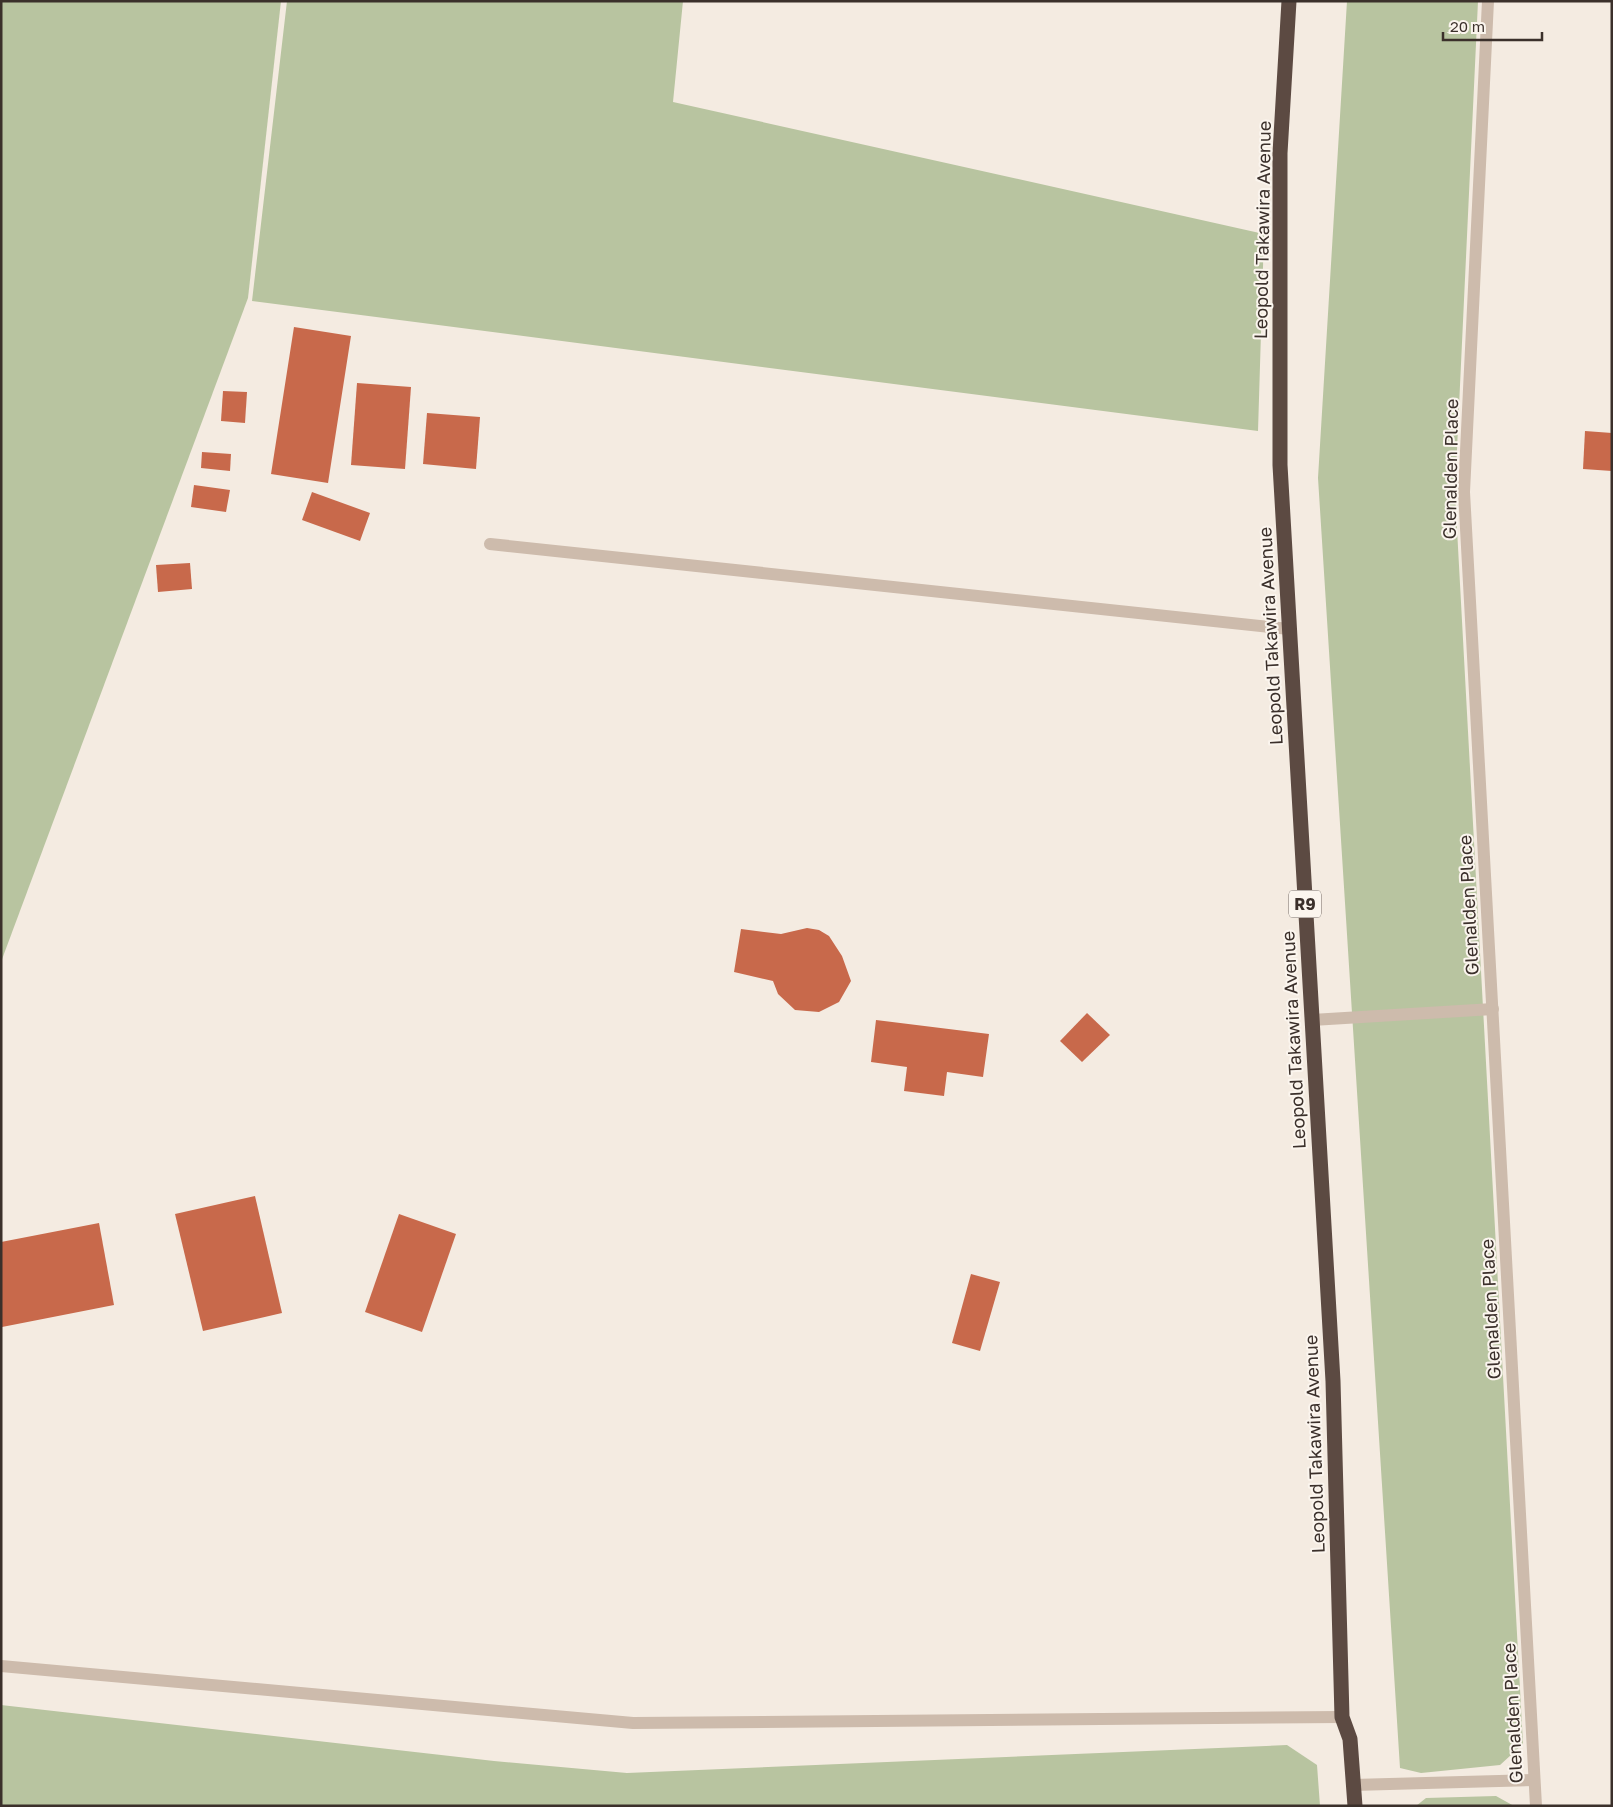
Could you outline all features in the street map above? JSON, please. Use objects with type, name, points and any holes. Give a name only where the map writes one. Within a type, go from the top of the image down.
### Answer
[{"type":"highway","name":"Leopold Takawira Avenue","points":[[1286,2],[1280,153],[1280,465],[1333,1382],[1342,1717],[1350,1739],[1355,1806]]},
{"type":"street","name":"Glenalden Place","points":[[1488,1],[1464,492],[1536,1806]]},
{"type":"street","points":[[490,544],[1289,629]]},
{"type":"street","points":[[1312,1020],[1492,1009]]},
{"type":"street","points":[[1,1666],[633,1723],[1342,1717]]},
{"type":"street","points":[[1353,1785],[1534,1780]]},
{"type":"green space","points":[[1,1],[281,1],[248,298],[1,962]]},
{"type":"green space","points":[[287,1],[683,1],[673,102],[1264,234],[1258,431],[252,301]]},
{"type":"green space","points":[[1347,1],[1478,1],[1455,492],[1523,1744],[1500,1765],[1421,1773],[1400,1768],[1318,478]]},
{"type":"green space","points":[[1,1705],[494,1761],[627,1773],[1287,1745],[1317,1765],[1320,1806],[1,1806]]},
{"type":"green space","points":[[1496,1796],[1514,1806],[1416,1806],[1426,1798]]},
{"type":"building","points":[[294,327],[351,336],[328,483],[271,474]]},
{"type":"building","points":[[357,383],[411,387],[405,469],[351,465]]},
{"type":"building","points":[[223,391],[247,392],[245,423],[221,421]]},
{"type":"building","points":[[427,413],[480,417],[476,469],[423,464]]},
{"type":"building","points":[[1585,431],[1612,433],[1612,471],[1583,469]]},
{"type":"building","points":[[202,452],[231,454],[230,471],[201,468]]},
{"type":"building","points":[[194,485],[230,490],[226,512],[191,507]]},
{"type":"building","points":[[312,492],[370,513],[360,541],[302,520]]},
{"type":"building","points":[[190,563],[192,589],[158,592],[156,565]]},
{"type":"building","points":[[807,928],[819,930],[829,936],[842,956],[851,981],[839,1002],[819,1012],[795,1010],[778,994],[773,981],[734,972],[741,929],[781,934]]},
{"type":"building","points":[[1087,1013],[1110,1035],[1082,1062],[1060,1041]]},
{"type":"building","points":[[876,1020],[989,1034],[983,1077],[947,1072],[944,1096],[904,1091],[907,1067],[871,1062]]},
{"type":"building","points":[[255,1196],[282,1313],[203,1331],[175,1214]]},
{"type":"building","points":[[399,1214],[456,1234],[422,1332],[365,1312]]},
{"type":"building","points":[[99,1223],[114,1305],[2,1327],[1,1242]]},
{"type":"building","points":[[971,1274],[1000,1282],[980,1351],[952,1343]]}]
